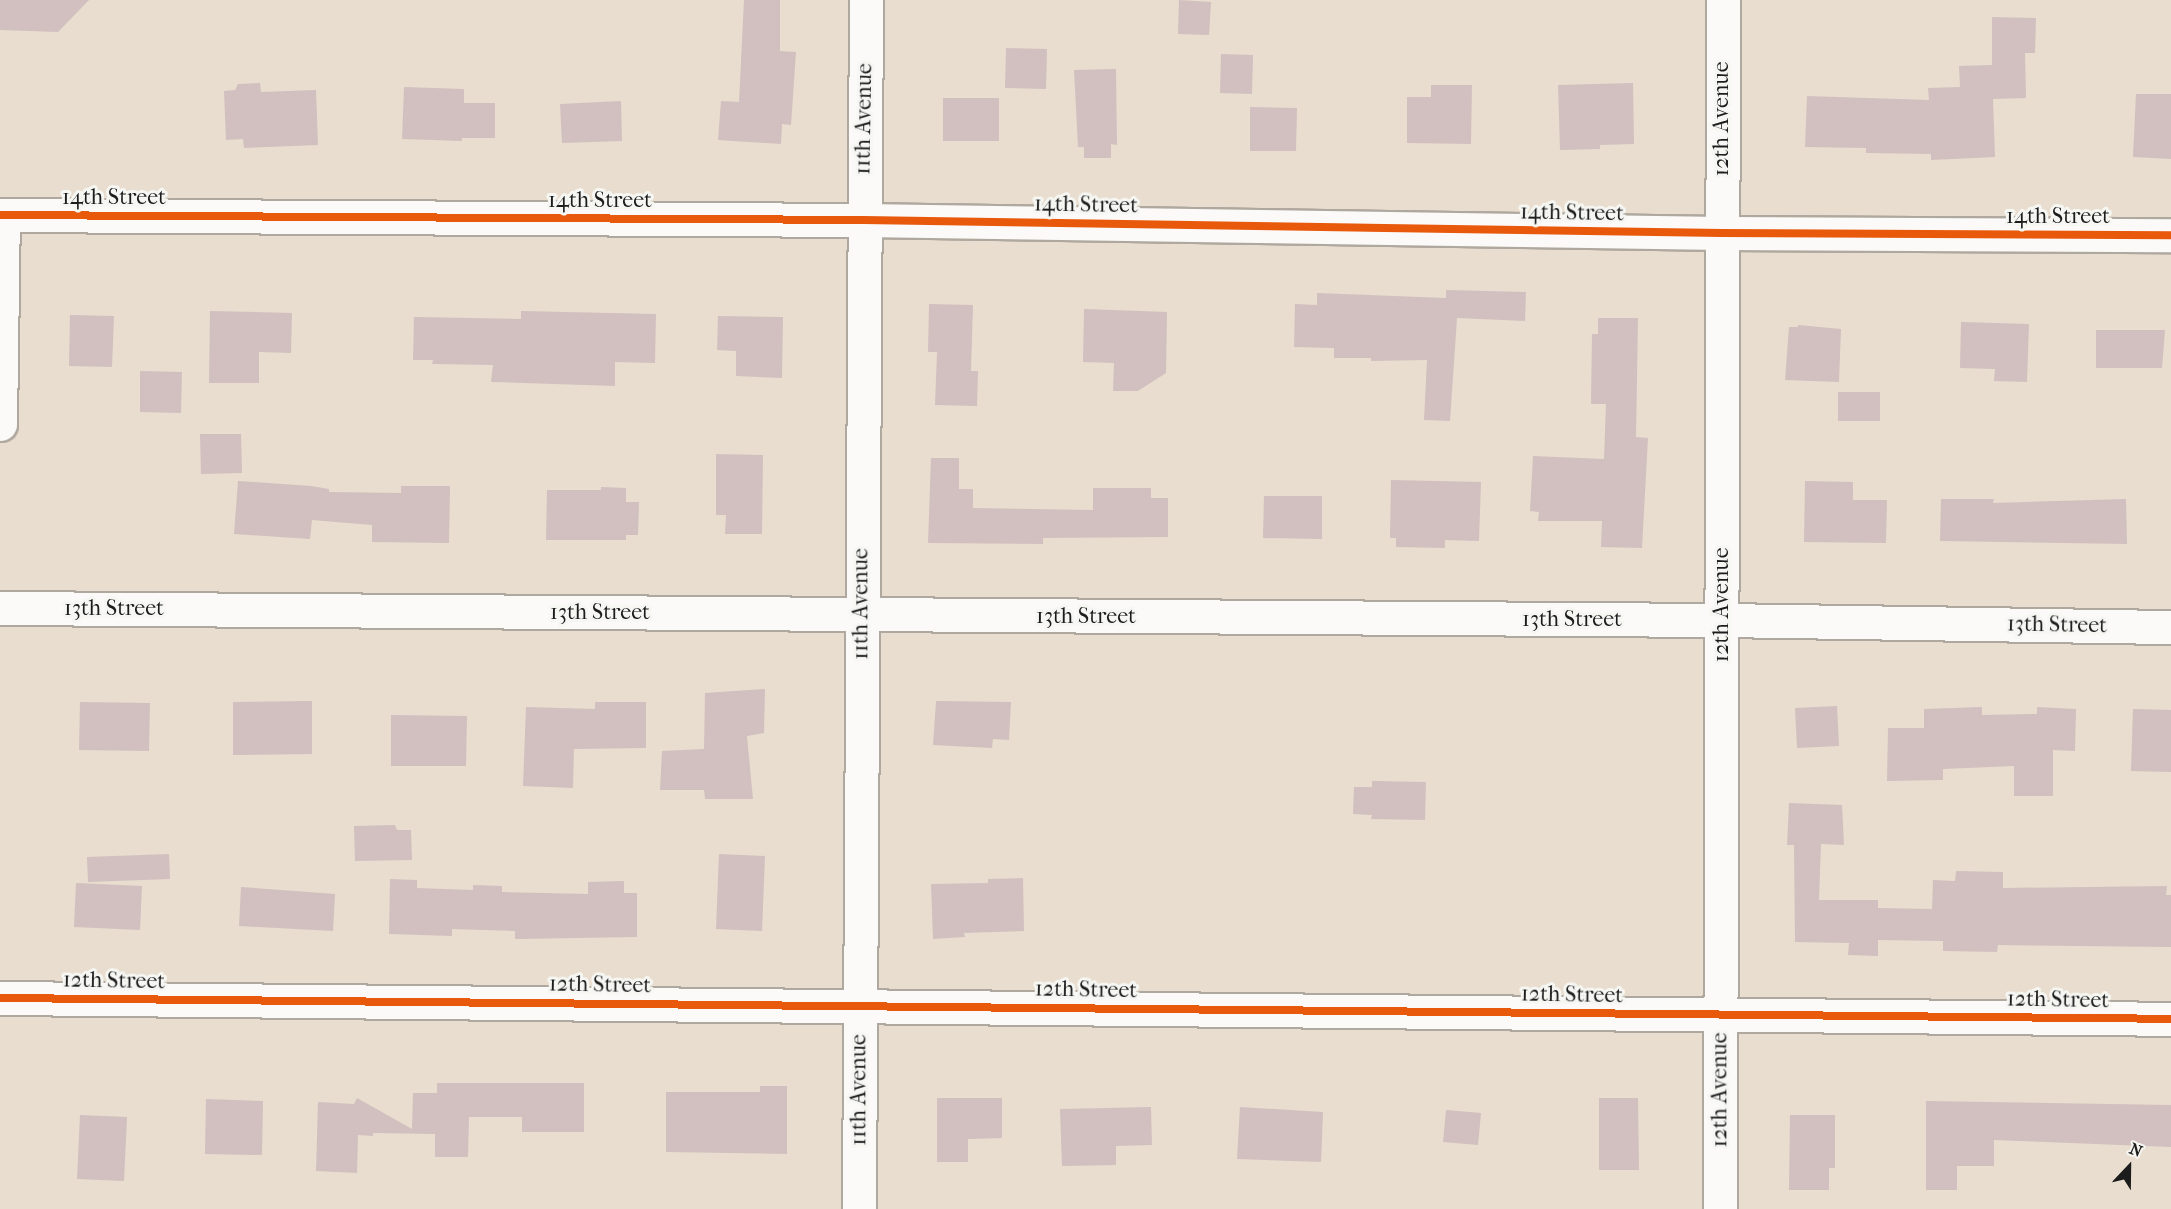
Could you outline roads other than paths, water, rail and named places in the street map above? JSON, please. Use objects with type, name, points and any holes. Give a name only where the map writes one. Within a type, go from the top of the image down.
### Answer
[{"type":"street","name":"11th Avenue","points":[[859,1209],[866,0]]},
{"type":"street","name":"12th Avenue","points":[[1720,1209],[1723,0]]},
{"type":"street","name":"14th Street","points":[[2,215],[863,220],[1722,233],[2171,235]]},
{"type":"street","points":[[0,424],[2,215]]},
{"type":"street","name":"13th Street","points":[[0,608],[861,616],[1722,620],[2171,627]]},
{"type":"street","name":"12th Street","points":[[0,998],[2171,1019]]}]
